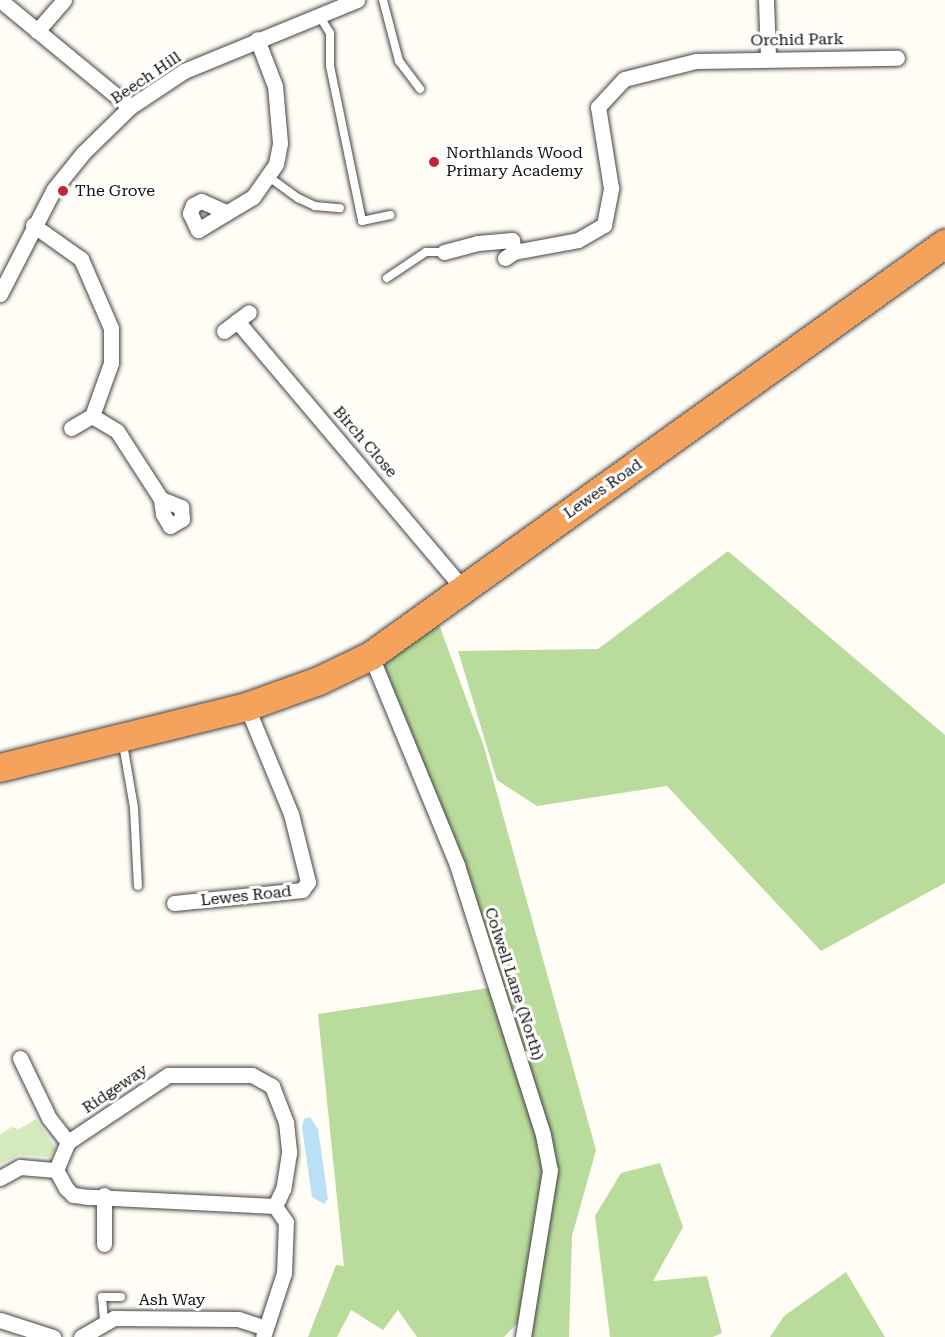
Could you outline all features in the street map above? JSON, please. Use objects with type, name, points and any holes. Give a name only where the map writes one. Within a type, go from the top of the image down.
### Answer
[{"type":"highway","name":"Lewes Road","points":[[0,768],[123,740],[247,707],[319,681],[371,656],[945,244]]},
{"type":"street","points":[[0,0],[113,89],[130,107]]},
{"type":"street","points":[[37,31],[64,0]]},
{"type":"street","name":"Beech Hill","points":[[0,294],[4,274],[54,189],[83,153],[130,107],[184,72],[257,39],[356,0]]},
{"type":"street","points":[[766,0],[768,58]]},
{"type":"street","points":[[226,212],[253,197],[276,164],[280,119],[274,86],[257,39]]},
{"type":"street","name":"Orchid Park","points":[[444,252],[512,240],[509,255],[578,240],[604,225],[611,188],[598,107],[624,79],[696,61],[768,58],[878,64],[897,57]]},
{"type":"street","points":[[33,225],[81,260],[111,328],[111,363],[92,416],[71,428]]},
{"type":"street","name":"Birch Close","points":[[224,331],[243,317],[463,588]]},
{"type":"street","points":[[92,416],[117,431],[161,499]]},
{"type":"street","name":"Colwell Lane (North)","points":[[371,656],[458,865],[543,1135],[550,1170],[523,1337]]},
{"type":"street","name":"Lewes Road","points":[[174,903],[302,890],[308,882],[291,814],[247,707]]},
{"type":"street","points":[[20,1058],[49,1118],[68,1142],[56,1170]]},
{"type":"street","name":"Ridgeway","points":[[68,1142],[168,1075],[252,1075],[272,1086],[286,1122],[289,1153],[283,1189],[275,1206]]},
{"type":"street","points":[[0,1178],[20,1167],[56,1170],[74,1195],[104,1196],[138,1201],[219,1200],[275,1206]]},
{"type":"street","points":[[104,1196],[104,1244]]},
{"type":"street","name":"Ash Way","points":[[104,1320],[237,1319],[264,1333],[284,1273],[286,1222],[275,1206]]},
{"type":"street","points":[[0,1320],[53,1337]]},
{"type":"street","points":[[81,1337],[104,1320]]},
{"type":"lane","points":[[383,0],[399,61],[420,89]]},
{"type":"lane","points":[[319,15],[330,33],[330,66],[362,221],[390,215]]},
{"type":"lane","points":[[269,177],[298,198],[315,206],[340,208]]},
{"type":"lane","points":[[387,278],[426,252],[444,252]]},
{"type":"lane","points":[[123,740],[134,808],[138,886]]},
{"type":"lane","points":[[104,1320],[102,1297],[122,1297]]},
{"type":"green space","points":[[728,551],[945,735],[945,883],[821,951],[667,786],[537,806],[497,780],[458,651],[598,649]]},
{"type":"green space","points":[[433,608],[484,747],[596,1150],[572,1236],[569,1337],[524,1337],[524,1316],[504,1337],[417,1337],[398,1310],[383,1330],[351,1310],[337,1337],[308,1337],[336,1265],[344,1266],[318,1014],[501,986],[371,656]]},
{"type":"green space","points":[[36,1119],[56,1149],[49,1157],[19,1155],[0,1164],[0,1134],[12,1127],[19,1129]]},
{"type":"green space","points":[[660,1163],[683,1227],[653,1281],[707,1276],[722,1333],[713,1337],[610,1337],[595,1216],[621,1173]]},
{"type":"green space","points":[[846,1272],[885,1337],[770,1337],[784,1316]]},
{"type":"water","points":[[310,1117],[318,1129],[328,1199],[324,1204],[312,1197],[302,1127],[304,1119]]},
{"type":"place","name":"Northlands Wood Primary Academy","points":[[434,162]]},
{"type":"place","name":"The Grove","points":[[63,191]]}]
